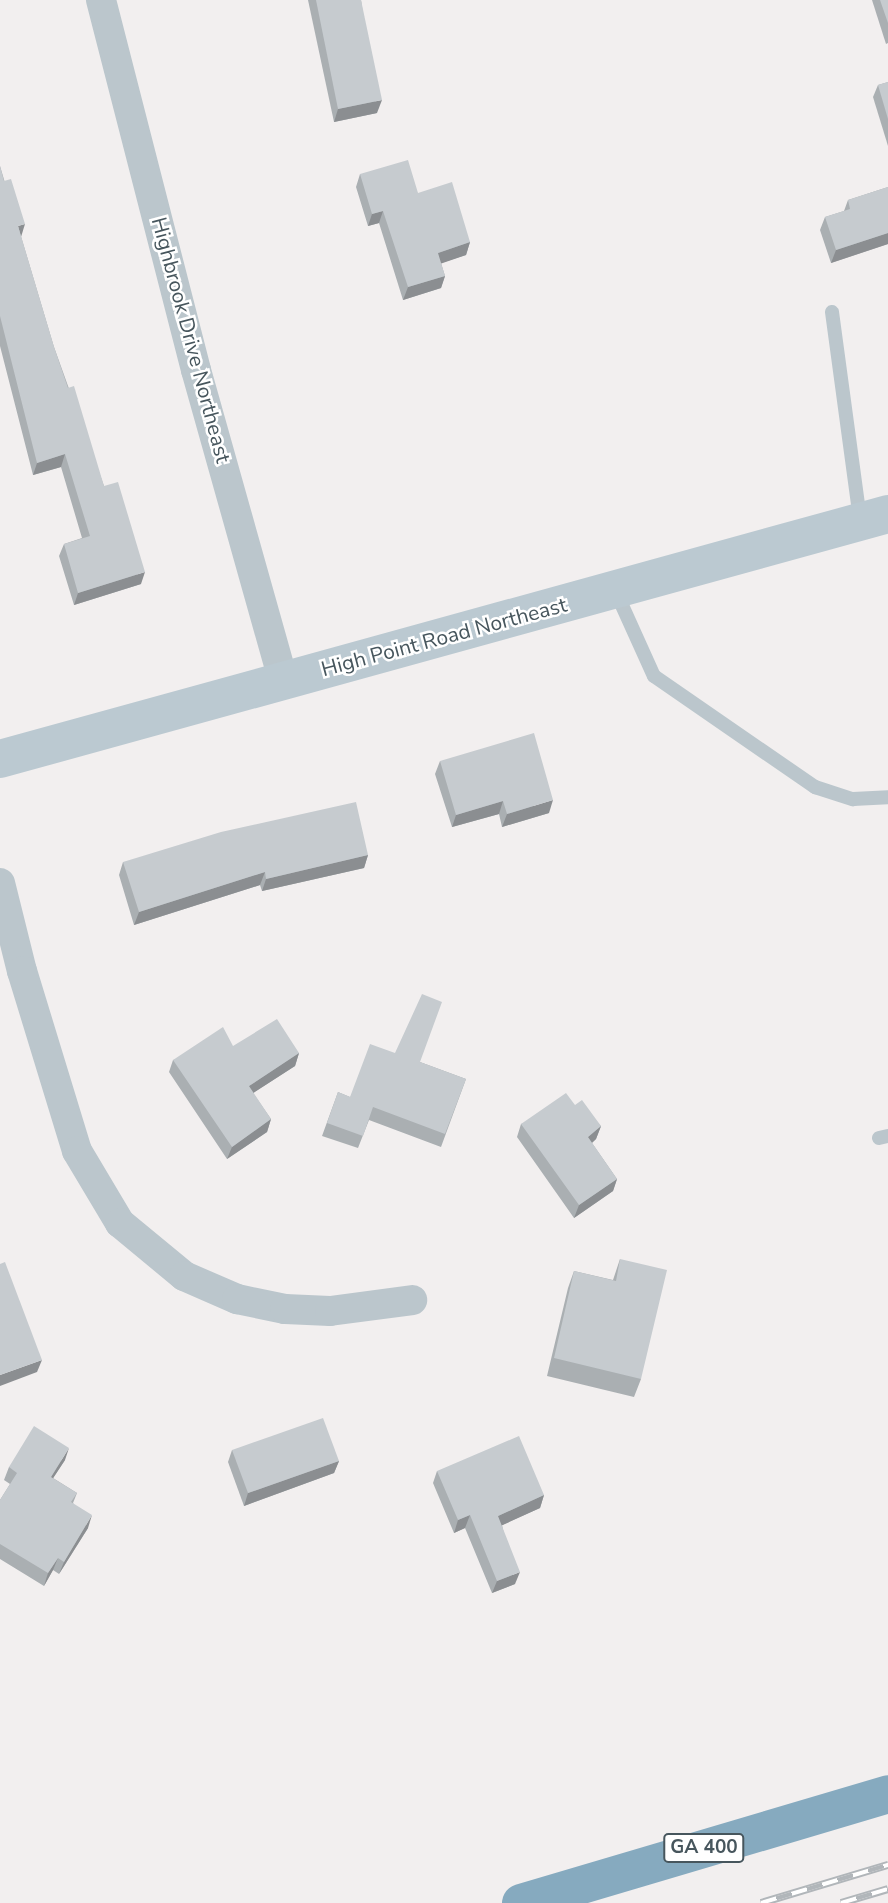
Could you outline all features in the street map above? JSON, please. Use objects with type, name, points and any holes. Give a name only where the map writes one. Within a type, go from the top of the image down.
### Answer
[{"type":"highway","name":"GA 400","points":[[521,1903],[888,1794]]},
{"type":"street","name":"Highbrook Drive Northeast","points":[[101,0],[196,370],[283,679]]},
{"type":"street","name":"High Point Road Northeast","points":[[0,759],[283,679],[617,592],[874,517]]},
{"type":"street","points":[[0,883],[22,971],[77,1151],[120,1223],[184,1276],[237,1299],[285,1309],[330,1311],[411,1300]]},
{"type":"lane","points":[[832,312],[874,517]]},
{"type":"lane","points":[[617,592],[654,676],[815,787],[853,799],[888,797]]},
{"type":"building","points":[[316,0],[361,0],[382,100],[338,109]]},
{"type":"building","points":[[880,0],[888,0],[888,23]]},
{"type":"building","points":[[888,82],[888,119],[878,85]]},
{"type":"building","points":[[408,160],[418,193],[452,182],[470,242],[438,253],[445,276],[408,287],[383,211],[372,214],[360,174]]},
{"type":"building","points":[[0,166],[4,181],[11,179],[25,224],[18,226],[68,388],[74,386],[104,486],[118,482],[145,572],[78,593],[64,544],[90,536],[65,454],[37,463],[0,316]]},
{"type":"building","points":[[888,187],[888,233],[836,250],[825,217],[850,209],[848,200]]},
{"type":"building","points":[[534,733],[553,800],[507,814],[503,801],[456,815],[440,761]]},
{"type":"building","points":[[356,802],[368,855],[266,879],[265,872],[139,912],[123,862],[221,832]]},
{"type":"building","points":[[422,994],[442,1002],[420,1062],[466,1079],[445,1134],[373,1107],[363,1136],[327,1123],[338,1092],[350,1097],[370,1044],[395,1053]]},
{"type":"building","points":[[277,1019],[299,1053],[249,1086],[271,1119],[232,1147],[173,1060],[223,1027],[233,1046]]},
{"type":"building","points":[[566,1093],[575,1105],[582,1100],[601,1126],[588,1137],[617,1179],[579,1205],[521,1124]]},
{"type":"building","points":[[620,1259],[667,1270],[641,1379],[554,1358],[574,1271],[616,1281]]},
{"type":"building","points":[[5,1262],[42,1360],[0,1375],[0,1264]]},
{"type":"building","points":[[323,1418],[339,1461],[248,1493],[232,1450]]},
{"type":"building","points":[[34,1426],[69,1448],[51,1477],[77,1493],[71,1502],[92,1515],[64,1562],[58,1558],[48,1573],[0,1544],[0,1500],[17,1473],[9,1467]]},
{"type":"building","points":[[519,1436],[544,1495],[498,1516],[520,1572],[497,1581],[470,1515],[458,1520],[437,1471]]},
{"type":"railway","points":[[761,1903],[888,1865]]},
{"type":"railway","points":[[841,1903],[888,1889]]}]
